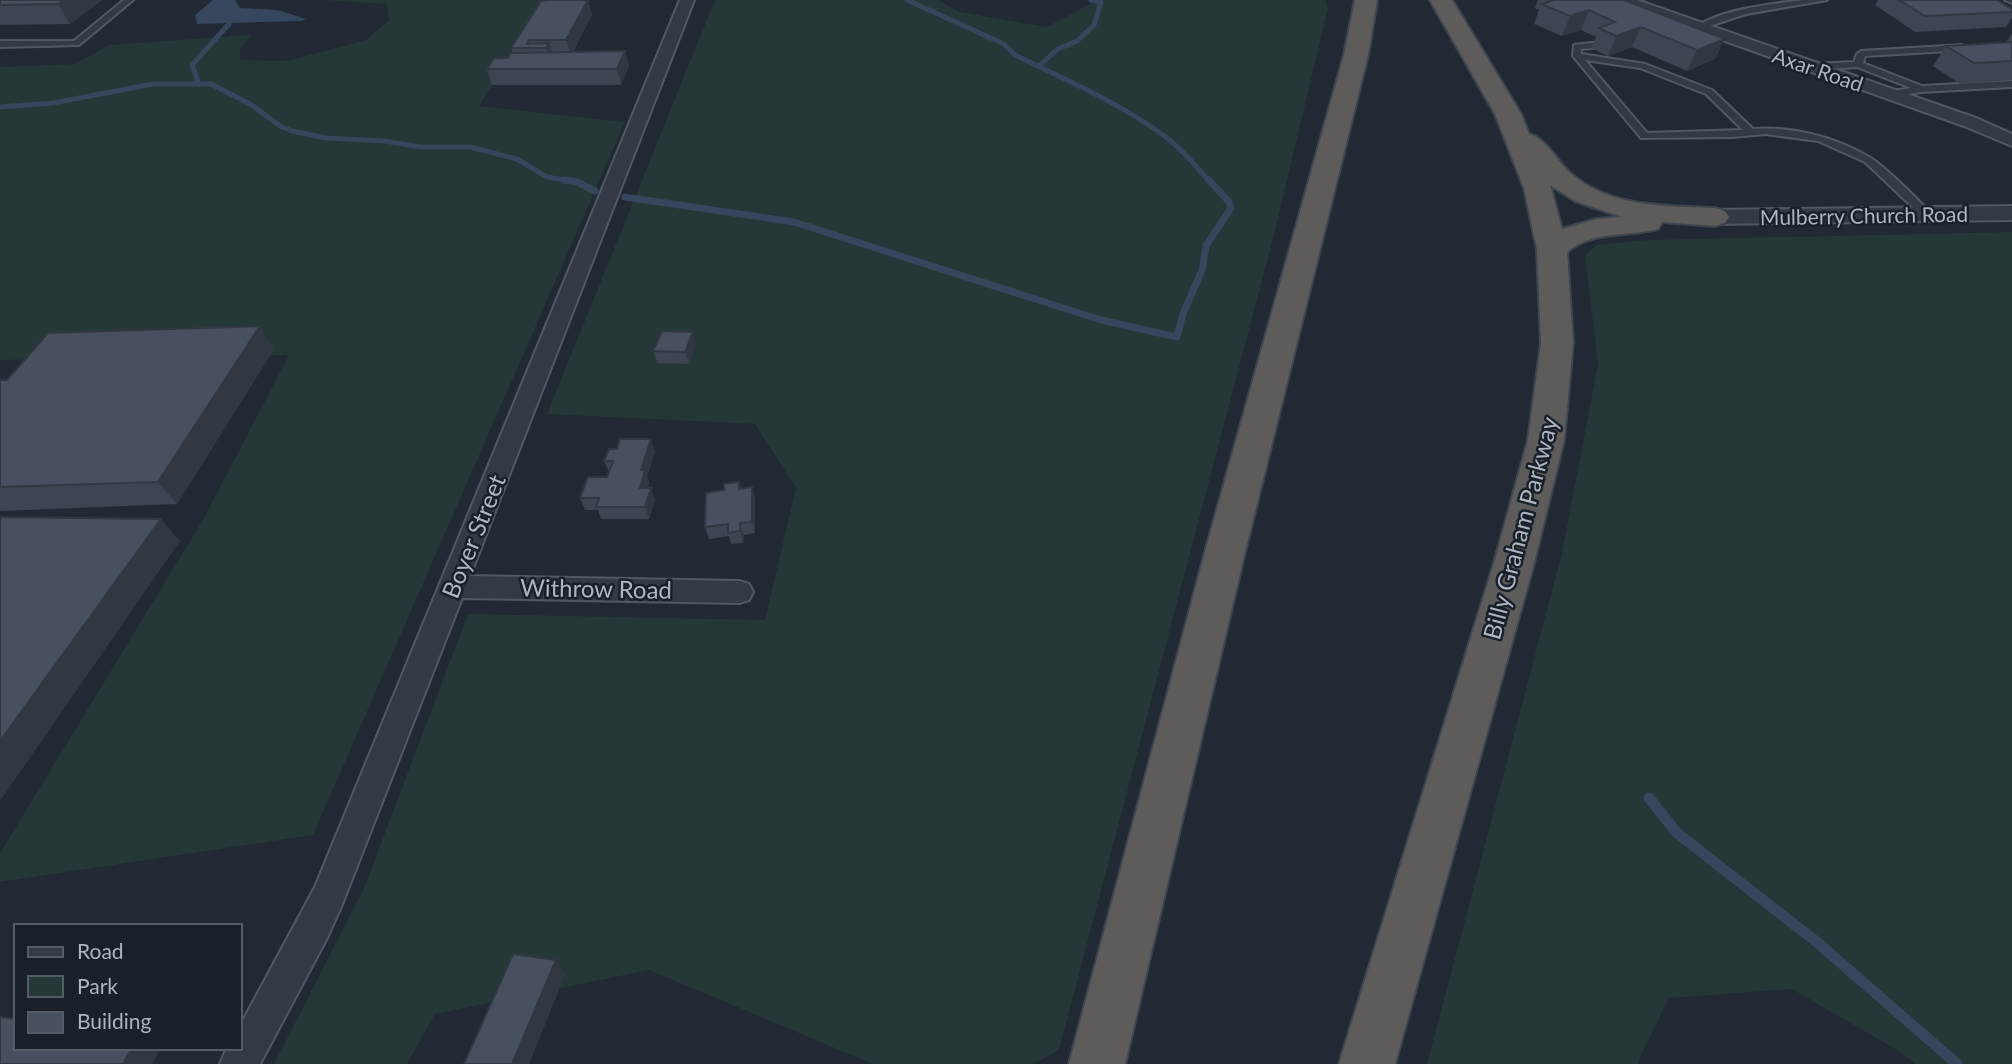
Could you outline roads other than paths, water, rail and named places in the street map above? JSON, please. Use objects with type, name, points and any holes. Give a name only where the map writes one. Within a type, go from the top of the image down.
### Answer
[{"type":"highway","points":[[1097,1064],[1221,566],[1356,55],[1366,0]]},
{"type":"highway","name":"Billy Graham Parkway","points":[[1367,1064],[1514,563],[1546,440],[1558,343],[1552,249],[1538,188],[1508,114],[1441,0]]},
{"type":"highway","points":[[1508,114],[1543,160],[1568,186],[1599,201],[1653,213],[1715,217]]},
{"type":"highway","points":[[1552,249],[1566,235],[1588,229],[1715,217]]},
{"type":"street","name":"Boyer Street","points":[[239,1064],[315,926],[687,0]]},
{"type":"street","name":"Axar Road","points":[[1626,0],[1970,122],[2012,141]]},
{"type":"street","name":"Mulberry Church Road","points":[[1715,217],[2012,213]]},
{"type":"street","name":"Withrow Road","points":[[453,587],[522,586],[739,592]]},
{"type":"lane","points":[[0,44],[76,43],[129,0]]},
{"type":"lane","points":[[1700,27],[1724,16],[1746,11],[1823,0]]},
{"type":"lane","points":[[1601,45],[1577,47],[1577,56],[1644,136],[1766,131],[1820,138],[1868,160],[1925,214]]},
{"type":"lane","points":[[1858,64],[1861,54],[1971,48]]},
{"type":"lane","points":[[1621,51],[1642,66]]},
{"type":"lane","points":[[1577,56],[1642,66],[1709,92],[1750,132]]},
{"type":"lane","points":[[1813,67],[1858,64],[1921,89]]},
{"type":"lane","points":[[1890,94],[1921,89],[2012,84]]},
{"type":"water","points":[[213,0],[235,0],[240,8],[278,10],[306,19],[197,24],[195,15]]},
{"type":"waterway","points":[[199,84],[192,65],[229,24],[225,0]]},
{"type":"waterway","points":[[907,0],[1004,44],[1015,55],[1125,110],[1173,143],[1210,182]]},
{"type":"waterway","points":[[1039,66],[1058,49],[1077,41],[1094,25],[1101,2],[1091,0]]},
{"type":"waterway","points":[[0,107],[53,103],[153,84],[199,84]]},
{"type":"waterway","points":[[199,84],[211,84],[252,105],[280,126],[292,131],[326,138],[385,141],[420,147],[470,147],[517,159],[547,177],[575,182]]},
{"type":"waterway","points":[[565,180],[577,182],[595,191]]},
{"type":"waterway","points":[[625,197],[794,222],[1101,320],[1177,337],[1183,314],[1202,270],[1206,246],[1231,208],[1229,202],[1209,180]]},
{"type":"waterway","points":[[1649,798],[1677,833],[1818,943],[1957,1064]]}]
